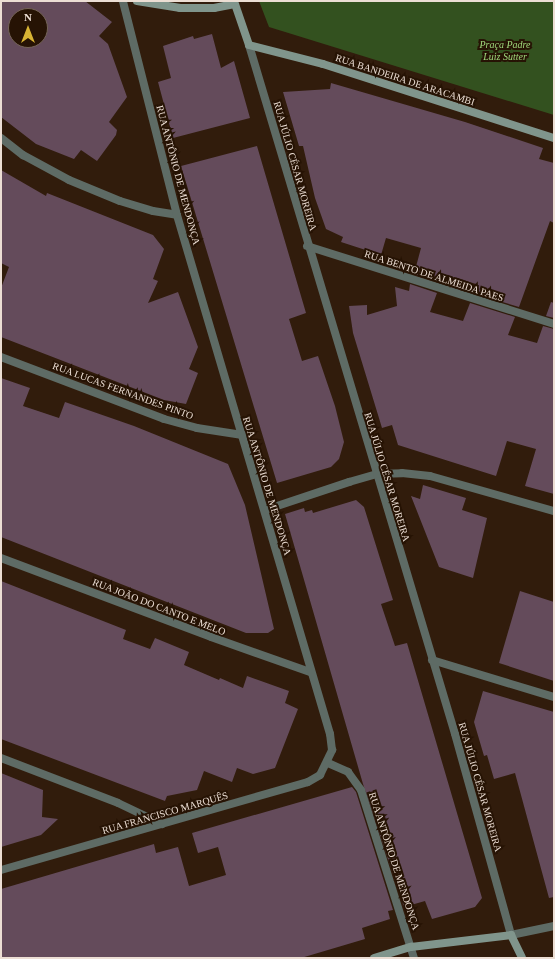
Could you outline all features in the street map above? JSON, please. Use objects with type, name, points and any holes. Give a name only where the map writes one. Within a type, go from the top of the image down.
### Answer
[{"type":"street","name":"RUA ANTÔNIO DE MENDONÇA","points":[[123,1],[177,215],[242,435],[266,510],[310,672],[330,734],[332,750],[328,763],[348,772],[361,790],[414,958]]},
{"type":"street","points":[[137,1],[180,8],[214,8],[235,2]]},
{"type":"street","name":"RUA JÚLIO CÉSAR MOREIRA","points":[[235,2],[249,45],[307,246],[377,474],[511,935],[522,958]]},
{"type":"street","name":"RUA BANDEIRA DE ARACAMBI","points":[[249,45],[322,64],[554,138]]},
{"type":"street","points":[[1,138],[23,155],[69,180],[133,205],[177,215]]},
{"type":"street","name":"RUA BENTO DE ALMEIDA PAES","points":[[307,246],[554,324]]},
{"type":"street","name":"RUA LUCAS FERNANDES PINTO","points":[[1,358],[164,419],[197,428],[242,435]]},
{"type":"street","points":[[266,510],[377,474],[402,473],[430,476],[554,511]]},
{"type":"street","name":"RUA JOÃO DO CANTO E MELO","points":[[1,558],[211,637],[310,672]]},
{"type":"street","points":[[432,660],[554,696]]},
{"type":"street","points":[[1,758],[118,803],[162,824]]},
{"type":"street","name":"RUA FRANCISCO MARQUÊS","points":[[1,870],[308,782],[320,775],[328,763]]},
{"type":"street","points":[[374,958],[411,947],[511,935],[554,926]]},
{"type":"green space","name":"Praça Padre Luiz Sutter","points":[[259,1],[554,1],[554,115],[269,27]]},
{"type":"building","points":[[1,1],[85,1],[112,22],[99,36],[108,44],[127,97],[109,122],[117,130],[116,135],[97,161],[81,150],[74,159],[36,144],[1,117]]},
{"type":"building","points":[[212,34],[221,68],[234,61],[250,118],[173,138],[158,82],[171,78],[163,46],[193,36],[194,39]]},
{"type":"building","points":[[331,83],[465,122],[543,148],[539,159],[554,163],[554,223],[550,221],[519,307],[473,293],[476,284],[443,274],[440,282],[414,274],[421,248],[386,238],[381,255],[341,242],[343,237],[326,229],[315,198],[303,146],[299,146],[283,92],[330,89]]},
{"type":"building","points":[[257,146],[306,313],[289,319],[302,361],[318,356],[335,406],[344,442],[339,459],[331,467],[277,483],[181,166]]},
{"type":"building","points":[[1,170],[46,196],[47,193],[153,235],[164,249],[153,279],[158,281],[148,303],[178,292],[198,347],[189,369],[198,373],[186,404],[164,400],[1,337],[1,288],[9,267],[1,263]]},
{"type":"building","points":[[410,284],[437,293],[430,312],[463,321],[470,303],[515,317],[508,335],[537,343],[543,326],[554,329],[554,494],[525,486],[536,449],[507,441],[496,476],[398,445],[392,425],[382,428],[353,333],[349,306],[367,305],[367,315],[397,306],[395,287],[409,291]]},
{"type":"building","points":[[551,302],[554,303],[554,318],[546,316]]},
{"type":"building","points":[[1,378],[30,388],[23,406],[59,418],[65,402],[134,426],[228,464],[245,505],[274,629],[268,633],[246,633],[1,537]]},
{"type":"building","points":[[423,485],[466,498],[462,510],[487,518],[473,578],[439,567],[411,496],[420,499]]},
{"type":"building","points":[[356,500],[364,507],[393,600],[381,604],[395,646],[407,643],[482,898],[475,907],[432,919],[425,901],[404,907],[363,784],[285,514],[304,508],[305,512],[312,510],[313,513]]},
{"type":"building","points":[[1,581],[126,630],[123,639],[150,649],[155,638],[189,652],[184,665],[219,680],[220,678],[243,688],[247,676],[289,691],[285,703],[298,709],[275,768],[253,774],[237,768],[232,782],[204,771],[197,790],[167,796],[165,801],[1,739]]},
{"type":"building","points":[[520,591],[554,602],[554,681],[499,663]]},
{"type":"building","points":[[483,691],[554,712],[554,897],[549,898],[515,773],[494,779],[487,755],[484,756],[474,722]]},
{"type":"building","points":[[1,773],[43,790],[42,817],[58,819],[41,835],[1,847]]},
{"type":"building","points":[[352,787],[356,792],[393,910],[388,911],[390,919],[362,928],[365,939],[301,958],[1,958],[1,889],[154,844],[156,853],[178,847],[189,886],[226,875],[218,847],[198,853],[192,833]]}]
